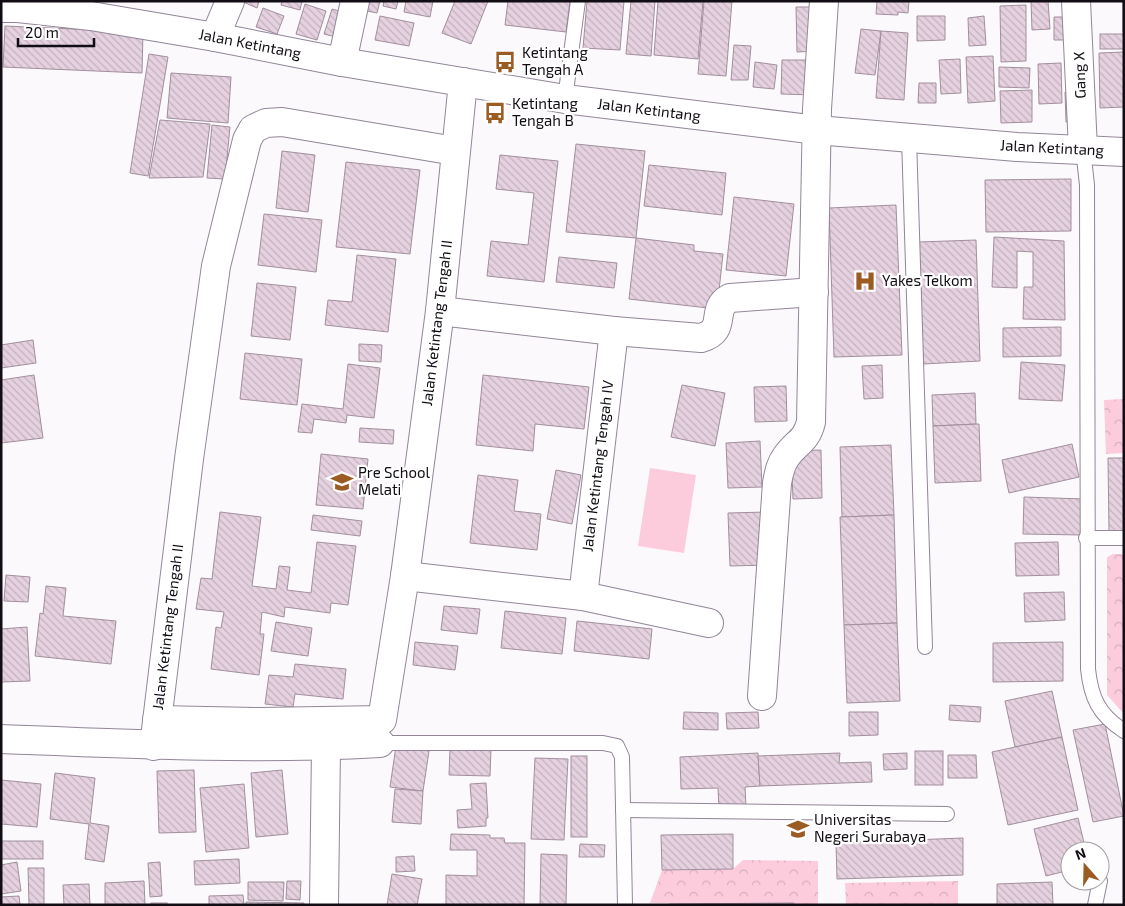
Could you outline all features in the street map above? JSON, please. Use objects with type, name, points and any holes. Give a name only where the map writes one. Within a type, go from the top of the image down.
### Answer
[{"type":"street","points":[[215,37],[230,1]]},
{"type":"street","points":[[342,62],[355,1]]},
{"type":"street","points":[[762,696],[777,483],[780,467],[787,455],[809,432],[811,422],[817,109],[824,1]]},
{"type":"street","name":"Gang X","points":[[1076,1],[1083,150]]},
{"type":"street","name":"Jalan Ketintang","points":[[13,6],[91,16],[215,37],[342,62],[565,100],[817,130],[1017,147],[1124,152]]},
{"type":"street","name":"Jalan Ketintang Tengah II","points":[[455,152],[282,122],[266,123],[253,129],[247,140],[216,266],[155,733],[270,722],[382,720],[405,576],[440,311],[463,82]]},
{"type":"street","points":[[440,311],[614,331],[701,338],[711,335],[717,328],[720,308],[723,302],[730,298],[814,292]]},
{"type":"street","name":"Jalan Ketintang Tengah IV","points":[[583,596],[614,331]]},
{"type":"street","points":[[405,576],[583,596],[709,623]]},
{"type":"street","points":[[1,738],[155,733],[326,746],[380,743]]},
{"type":"street","points":[[324,905],[326,746]]},
{"type":"lane","points":[[565,100],[578,1]]},
{"type":"lane","points":[[909,138],[925,647]]},
{"type":"lane","points":[[1083,150],[1087,185],[1086,538],[1088,669],[1090,689],[1099,707],[1110,723],[1124,731]]},
{"type":"lane","points":[[1086,538],[1124,538]]},
{"type":"lane","points":[[380,743],[603,743],[617,746],[622,756],[625,905]]},
{"type":"lane","points":[[623,810],[947,814]]},
{"type":"lane","points":[[1094,905],[1097,891]]},
{"type":"green space","points":[[1124,399],[1124,453],[1106,454],[1104,400]]},
{"type":"green space","points":[[650,468],[696,475],[684,553],[638,546]]},
{"type":"green space","points":[[1113,554],[1124,554],[1124,714],[1107,695],[1107,557]]},
{"type":"green space","points":[[743,860],[818,861],[818,905],[650,903],[662,870],[733,869]]},
{"type":"green space","points":[[958,881],[958,905],[846,905],[845,883]]},
{"type":"building","points":[[241,1],[259,1],[257,8]]},
{"type":"building","points":[[282,1],[302,1],[300,10],[281,5]]},
{"type":"building","points":[[360,1],[380,1],[377,13],[358,9]]},
{"type":"building","points":[[384,1],[398,1],[396,9],[383,6]]},
{"type":"building","points":[[406,1],[433,1],[430,17],[404,12]]},
{"type":"building","points":[[455,1],[488,1],[471,44],[442,33]]},
{"type":"building","points":[[508,1],[570,1],[566,32],[505,25]]},
{"type":"building","points":[[587,1],[624,1],[620,50],[583,48]]},
{"type":"building","points":[[631,1],[655,1],[651,56],[626,54]]},
{"type":"building","points":[[658,1],[703,1],[698,59],[654,55]]},
{"type":"building","points":[[704,1],[732,1],[726,76],[698,74]]},
{"type":"building","points":[[877,1],[909,1],[908,13],[898,12],[898,15],[876,14]]},
{"type":"building","points":[[1031,1],[1048,1],[1050,29],[1032,30]]},
{"type":"building","points":[[1124,2],[1124,31],[1123,31]]},
{"type":"building","points":[[305,4],[326,11],[317,40],[296,34]]},
{"type":"building","points":[[1026,5],[1026,61],[1001,62],[1000,6]]},
{"type":"building","points":[[796,7],[816,7],[817,51],[797,52]]},
{"type":"building","points":[[263,8],[284,16],[277,34],[256,27]]},
{"type":"building","points":[[332,9],[343,12],[336,37],[324,34]]},
{"type":"building","points":[[380,16],[414,23],[409,46],[375,40]]},
{"type":"building","points":[[917,16],[945,16],[945,40],[917,41]]},
{"type":"building","points":[[984,16],[986,45],[969,46],[968,18]]},
{"type":"building","points":[[1054,17],[1071,17],[1070,40],[1054,40]]},
{"type":"building","points":[[5,26],[143,32],[142,73],[3,67]]},
{"type":"building","points":[[861,29],[881,31],[875,75],[855,73]]},
{"type":"building","points":[[881,31],[908,33],[904,100],[876,98]]},
{"type":"building","points":[[1100,34],[1124,34],[1124,49],[1100,49]]},
{"type":"building","points":[[734,45],[751,46],[748,80],[731,80]]},
{"type":"building","points":[[1124,52],[1124,107],[1100,108],[1099,53]]},
{"type":"building","points":[[149,54],[168,57],[148,176],[130,173]]},
{"type":"building","points":[[993,56],[995,101],[968,103],[966,57]]},
{"type":"building","points":[[960,59],[961,93],[941,94],[939,60]]},
{"type":"building","points":[[782,60],[813,60],[813,95],[781,94]]},
{"type":"building","points":[[755,62],[777,65],[774,89],[753,87]]},
{"type":"building","points":[[1061,63],[1062,103],[1039,104],[1038,64]]},
{"type":"building","points":[[999,67],[1030,68],[1029,88],[999,87]]},
{"type":"building","points":[[171,73],[231,77],[228,123],[167,118]]},
{"type":"building","points":[[919,83],[936,83],[936,103],[918,103]]},
{"type":"building","points":[[1032,90],[1032,122],[1001,123],[1000,91]]},
{"type":"building","points":[[1065,92],[1074,92],[1074,122],[1066,122]]},
{"type":"building","points":[[160,120],[210,124],[203,177],[149,178]]},
{"type":"building","points":[[212,125],[230,127],[225,179],[207,178]]},
{"type":"building","points":[[576,144],[645,151],[636,238],[566,232]]},
{"type":"building","points":[[282,151],[315,155],[308,212],[276,208]]},
{"type":"building","points":[[500,155],[558,161],[544,282],[487,276],[491,241],[528,245],[534,193],[496,189]]},
{"type":"building","points":[[346,162],[420,170],[410,254],[336,247]]},
{"type":"building","points":[[649,165],[726,173],[722,215],[644,206]]},
{"type":"building","points":[[1071,179],[1071,231],[986,232],[985,180]]},
{"type":"building","points":[[734,197],[794,204],[786,276],[726,270]]},
{"type":"building","name":"Yakes Telkom","points":[[896,205],[902,355],[834,357],[829,208]]},
{"type":"building","points":[[264,214],[322,220],[316,272],[258,265]]},
{"type":"building","points":[[994,237],[1064,241],[1065,320],[1023,319],[1024,287],[1033,287],[1033,252],[1017,251],[1017,288],[992,287]]},
{"type":"building","points":[[636,238],[694,245],[694,251],[723,254],[717,309],[629,299]]},
{"type":"building","points":[[976,240],[980,361],[923,364],[919,242]]},
{"type":"building","points":[[357,255],[396,259],[388,332],[325,325],[328,300],[352,302]]},
{"type":"building","points":[[559,257],[617,263],[614,288],[556,282]]},
{"type":"building","points":[[257,283],[296,287],[290,340],[251,336]]},
{"type":"building","points":[[1061,327],[1061,356],[1003,357],[1003,328]]},
{"type":"building","points":[[33,340],[36,363],[1,368],[1,345]]},
{"type":"building","points":[[359,344],[382,345],[381,362],[359,361]]},
{"type":"building","points":[[245,353],[302,359],[297,405],[240,399]]},
{"type":"building","points":[[1021,362],[1065,365],[1062,401],[1019,399]]},
{"type":"building","points":[[348,364],[380,368],[374,418],[347,415],[346,423],[314,419],[312,433],[298,432],[302,404],[343,409]]},
{"type":"building","points":[[882,365],[883,398],[864,399],[862,366]]},
{"type":"building","points":[[34,375],[43,438],[1,443],[1,380]]},
{"type":"building","points":[[483,375],[589,387],[584,429],[535,424],[533,451],[476,445]]},
{"type":"building","points":[[682,385],[725,393],[715,446],[671,437]]},
{"type":"building","points":[[786,386],[787,421],[755,422],[754,387]]},
{"type":"building","points":[[975,393],[976,424],[933,426],[932,395]]},
{"type":"building","points":[[979,424],[981,481],[935,483],[933,426]]},
{"type":"building","points":[[360,428],[394,430],[393,444],[359,442]]},
{"type":"building","points":[[760,441],[762,487],[728,488],[726,443]]},
{"type":"building","points":[[1072,444],[1079,477],[1009,493],[1002,460]]},
{"type":"building","points":[[891,445],[894,515],[842,517],[840,447]]},
{"type":"building","points":[[821,450],[822,498],[793,499],[791,451]]},
{"type":"building","name":"Pre School Melati","points":[[321,454],[368,459],[363,509],[316,505]]},
{"type":"building","points":[[1108,458],[1124,458],[1124,531],[1109,531]]},
{"type":"building","points":[[556,470],[581,475],[572,524],[547,519]]},
{"type":"building","points":[[478,475],[518,480],[514,511],[541,514],[537,550],[470,543]]},
{"type":"building","points":[[1024,497],[1084,499],[1083,535],[1023,534]]},
{"type":"building","points":[[220,512],[261,517],[252,586],[276,589],[279,566],[290,567],[287,590],[311,593],[317,542],[356,546],[348,605],[331,603],[330,613],[285,607],[284,617],[262,612],[260,634],[264,634],[259,675],[211,669],[216,627],[221,628],[224,612],[196,609],[201,578],[212,579]]},
{"type":"building","points":[[768,512],[770,565],[730,566],[728,513]]},
{"type":"building","points":[[313,515],[362,521],[360,536],[311,530]]},
{"type":"building","points":[[894,515],[897,623],[844,625],[840,517]]},
{"type":"building","points":[[1058,542],[1059,575],[1016,576],[1015,543]]},
{"type":"building","points":[[6,575],[30,577],[28,602],[4,601]]},
{"type":"building","points":[[46,586],[66,588],[63,616],[116,621],[111,664],[35,656],[40,613],[43,614]]},
{"type":"building","points":[[1064,592],[1065,620],[1025,622],[1024,593]]},
{"type":"building","points":[[444,606],[480,609],[477,634],[441,630]]},
{"type":"building","points":[[505,611],[566,618],[562,654],[501,648]]},
{"type":"building","points":[[577,621],[652,629],[649,659],[574,651]]},
{"type":"building","points":[[276,622],[312,628],[308,656],[271,651]]},
{"type":"building","points":[[897,623],[900,701],[847,703],[844,625]]},
{"type":"building","points":[[27,627],[30,681],[1,682],[1,629]]},
{"type":"building","points":[[415,642],[458,646],[455,670],[413,665]]},
{"type":"building","points":[[1063,642],[1063,681],[993,682],[993,643]]},
{"type":"building","points":[[295,664],[346,669],[343,699],[295,694],[293,707],[265,704],[269,675],[293,677]]},
{"type":"building","points":[[1052,691],[1062,737],[1015,747],[1005,701]]},
{"type":"building","points":[[950,705],[981,707],[980,722],[949,720]]},
{"type":"building","points":[[684,712],[718,713],[718,730],[683,729]]},
{"type":"building","points":[[758,712],[759,728],[727,729],[726,713]]},
{"type":"building","points":[[849,712],[878,712],[878,735],[849,736]]},
{"type":"building","points":[[1105,724],[1124,816],[1093,822],[1073,730]]},
{"type":"building","points":[[1062,737],[1078,810],[1008,825],[992,752]]},
{"type":"building","points":[[396,746],[429,751],[423,791],[390,787]]},
{"type":"building","points":[[450,749],[491,749],[490,776],[449,775]]},
{"type":"building","points":[[915,751],[943,751],[943,785],[915,785]]},
{"type":"building","points":[[758,753],[760,786],[745,787],[746,807],[719,809],[718,788],[681,789],[680,757]]},
{"type":"building","points":[[840,753],[839,763],[871,762],[872,782],[760,786],[758,756]]},
{"type":"building","points":[[907,753],[907,769],[884,770],[883,754]]},
{"type":"building","points":[[948,755],[976,755],[977,778],[948,778]]},
{"type":"building","points":[[571,756],[587,756],[587,837],[571,837]]},
{"type":"building","points":[[535,758],[568,759],[564,840],[531,839]]},
{"type":"building","points":[[194,770],[196,832],[159,833],[157,771]]},
{"type":"building","points":[[282,770],[288,834],[256,837],[251,773]]},
{"type":"building","points":[[55,773],[95,778],[90,823],[109,826],[104,862],[85,859],[89,824],[50,819]]},
{"type":"building","points":[[1,780],[41,784],[37,827],[1,824]]},
{"type":"building","points":[[486,783],[488,818],[486,818],[486,826],[458,828],[457,810],[472,809],[470,784]]},
{"type":"building","points":[[244,784],[249,848],[206,852],[200,788]]},
{"type":"building","points":[[395,789],[423,791],[421,824],[392,822]]},
{"type":"building","points":[[1078,818],[1084,841],[1060,841],[1060,872],[1046,876],[1034,829]]},
{"type":"building","points":[[451,834],[490,835],[490,838],[504,838],[505,843],[525,843],[524,905],[446,905],[446,875],[477,876],[477,850],[450,850]]},
{"type":"building","points":[[733,834],[733,869],[662,870],[661,835]]},
{"type":"building","points":[[963,838],[963,875],[837,879],[836,843]]},
{"type":"building","points":[[1,841],[43,841],[43,859],[1,859]]},
{"type":"building","points":[[580,844],[605,845],[604,857],[579,857]]},
{"type":"building","points":[[541,854],[567,855],[566,905],[540,905]]},
{"type":"building","points":[[414,856],[415,871],[396,872],[396,857]]},
{"type":"building","points":[[239,859],[240,883],[195,885],[194,861]]},
{"type":"building","points":[[17,862],[21,891],[1,894],[1,865]]},
{"type":"building","points":[[160,862],[162,896],[150,897],[148,863]]},
{"type":"building","points":[[28,868],[44,868],[44,905],[29,905]]},
{"type":"building","points":[[392,874],[422,879],[417,905],[387,905]]},
{"type":"building","points":[[144,881],[145,905],[105,905],[105,883]]},
{"type":"building","points":[[287,881],[301,881],[300,900],[286,899]]},
{"type":"building","points":[[248,882],[284,882],[283,901],[248,900]]},
{"type":"building","points":[[1052,882],[1053,905],[997,905],[997,884]]},
{"type":"building","points":[[89,884],[90,905],[64,905],[63,885]]},
{"type":"building","points":[[243,895],[244,905],[209,905],[209,896]]},
{"type":"building","points":[[19,896],[20,905],[1,905],[1,897]]},
{"type":"building","points":[[246,902],[304,903],[304,905],[246,905]]},
{"type":"building","points":[[151,903],[167,903],[167,905],[151,905]]},
{"type":"building","points":[[794,903],[794,905],[669,905],[669,904]]},
{"type":"place","name":"Ketintang Tengah A","points":[[505,62]]},
{"type":"place","name":"Ketintang Tengah B","points":[[495,113]]},
{"type":"place","name":"Yakes Telkom","points":[[865,281]]},
{"type":"place","name":"Pre School Melati","points":[[342,482]]},
{"type":"place","name":"Universitas Negeri Surabaya","points":[[798,829]]}]
